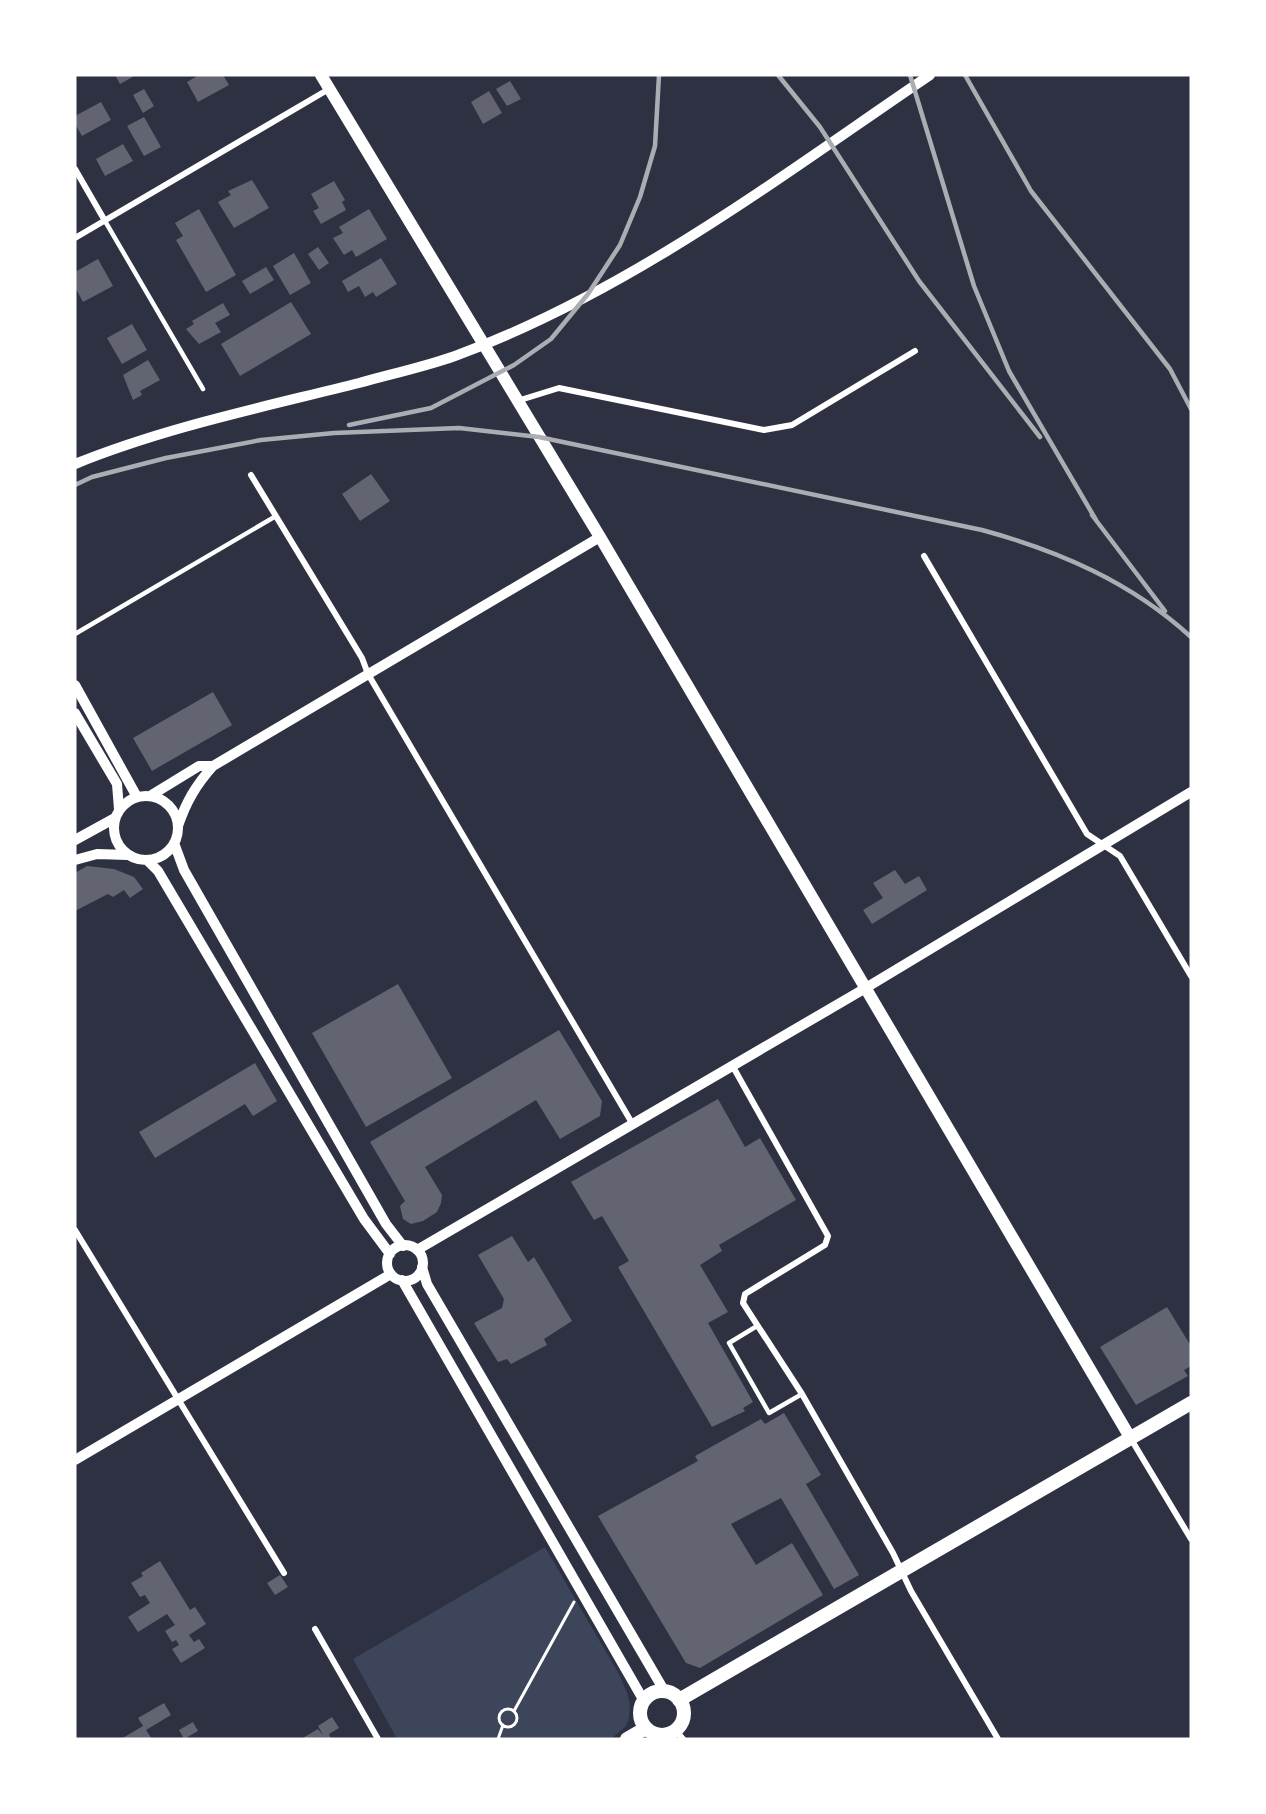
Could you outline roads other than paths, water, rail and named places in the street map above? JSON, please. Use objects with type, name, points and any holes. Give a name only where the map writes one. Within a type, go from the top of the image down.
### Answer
[{"type":"main road","points":[[321,75],[600,537],[1131,1439]]},
{"type":"main road","points":[[679,1700],[1191,1403]]},
{"type":"main road","points":[[665,1692],[679,1700],[683,1719],[679,1734],[657,1734],[646,1728],[640,1718],[644,1701],[653,1693],[665,1692]]},
{"type":"main road","points":[[627,1739],[646,1728]]},
{"type":"street","points":[[75,464],[161,434],[455,356],[602,290],[721,218],[930,75]]},
{"type":"street","points":[[75,238],[329,89]]},
{"type":"street","points":[[75,169],[105,220]]},
{"type":"street","points":[[517,401],[559,388],[764,430],[792,425],[915,351]]},
{"type":"street","points":[[251,475],[362,658],[368,674],[632,1123]]},
{"type":"street","points":[[147,860],[167,852],[174,843],[186,803],[196,785],[213,766],[600,537]]},
{"type":"street","points":[[924,556],[1087,834],[1120,856],[1191,976]]},
{"type":"street","points":[[75,685],[137,797]]},
{"type":"street","points":[[75,713],[117,784],[117,814],[113,826],[117,843],[128,855]]},
{"type":"street","points":[[75,840],[117,814],[137,797],[150,796],[199,766],[213,766]]},
{"type":"street","points":[[417,1250],[864,989],[1191,792]]},
{"type":"street","points":[[150,796],[166,803],[176,818],[178,826]]},
{"type":"street","points":[[174,843],[184,870],[386,1224],[403,1246],[417,1250],[421,1255],[427,1284],[665,1692]]},
{"type":"street","points":[[75,860],[97,854],[128,855],[147,860],[158,871],[364,1219],[390,1254]]},
{"type":"street","points":[[732,1064],[828,1236],[825,1245],[745,1294],[743,1303],[802,1394],[998,1739]]},
{"type":"street","points":[[75,1230],[284,1573]]},
{"type":"street","points":[[403,1246],[390,1254],[387,1264],[391,1274],[402,1280],[644,1701]]},
{"type":"street","points":[[402,1280],[415,1278],[422,1267]]},
{"type":"street","points":[[75,1460],[391,1274]]},
{"type":"street","points":[[1131,1439],[1191,1539]]},
{"type":"street","points":[[315,1629],[378,1739]]},
{"type":"lane","points":[[105,220],[203,389]]},
{"type":"lane","points":[[75,634],[276,516]]},
{"type":"lane","points":[[757,1326],[729,1343],[769,1413],[802,1394]]},
{"type":"railway","points":[[349,425],[431,408],[514,365],[551,339],[588,294],[620,245],[640,197],[655,146],[659,75]]},
{"type":"railway","points":[[778,75],[820,127],[919,281],[1040,437]]},
{"type":"railway","points":[[910,75],[974,286],[1009,371],[1096,520]]},
{"type":"railway","points":[[965,75],[1031,191],[1170,369],[1191,409]]},
{"type":"railway","points":[[75,485],[92,477],[166,458],[261,440],[334,433],[459,428],[539,437],[1011,538],[1066,559],[1119,585],[1168,617],[1191,637]]},
{"type":"railway","points":[[1092,515],[1165,611]]}]
